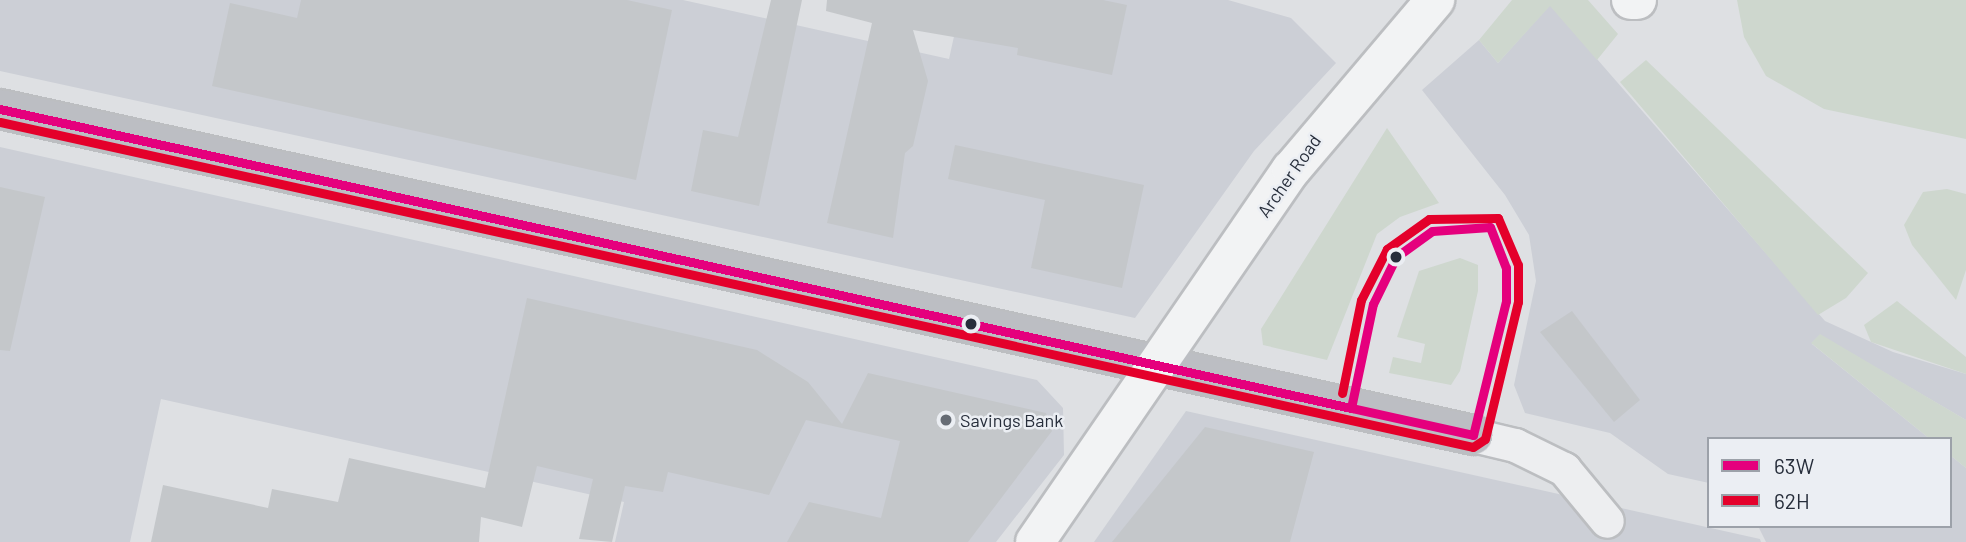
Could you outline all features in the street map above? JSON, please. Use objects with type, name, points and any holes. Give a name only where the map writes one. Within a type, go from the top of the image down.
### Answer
[{"type":"main road","name":"Archer Road","points":[[1035,542],[1160,366],[1291,170],[1435,0]]},
{"type":"main road","points":[[1631,0],[1637,0]]},
{"type":"main road","points":[[0,108],[1473,435]]},
{"type":"street","points":[[1473,435],[1515,445],[1564,469],[1607,521]]},
{"type":"shaded area","points":[[0,0],[683,0],[949,59],[962,0],[1228,0],[1291,18],[1336,63],[1254,151],[1135,318],[0,71]]},
{"type":"shaded area","points":[[1512,0],[1588,0],[1618,34],[1597,60],[1550,6],[1498,63],[1479,40]]},
{"type":"shaded area","points":[[1737,0],[1966,0],[1966,139],[1824,109],[1766,76],[1744,37]]},
{"type":"shaded area","points":[[1550,5],[1825,321],[1893,352],[1966,374],[1966,420],[1820,335],[1812,344],[1928,437],[1707,437],[1707,483],[1668,474],[1610,433],[1525,413],[1514,385],[1536,281],[1529,235],[1505,195],[1422,90],[1479,40],[1498,63]]},
{"type":"shaded area","points":[[1646,60],[1868,273],[1846,298],[1818,315],[1620,82]]},
{"type":"shaded area","points":[[1387,128],[1439,203],[1400,217],[1377,234],[1327,360],[1263,345],[1261,329]]},
{"type":"shaded area","points":[[0,147],[1037,380],[1063,408],[1064,455],[996,542],[615,542],[624,502],[161,399],[130,542],[0,542]]},
{"type":"shaded area","points":[[1947,189],[1966,194],[1966,270],[1956,300],[1912,245],[1904,225],[1923,192]]},
{"type":"shaded area","points":[[1460,258],[1478,265],[1478,291],[1460,371],[1451,385],[1389,373],[1393,357],[1421,363],[1425,344],[1397,337],[1419,271]]},
{"type":"shaded area","points":[[1897,301],[1966,357],[1966,374],[1871,342],[1864,325]]},
{"type":"shaded area","points":[[1820,334],[1966,420],[1966,468],[1952,457],[1952,437],[1928,437],[1811,343]]},
{"type":"shaded area","points":[[1186,411],[1760,539],[1761,542],[1094,542]]},
{"type":"shaded area","points":[[1952,457],[1966,468],[1966,542],[1766,542],[1759,528],[1952,528]]},
{"type":"building","points":[[301,0],[627,0],[672,10],[636,180],[212,86],[230,3],[297,18]]},
{"type":"building","points":[[771,0],[802,0],[759,206],[691,191],[703,130],[738,137]]},
{"type":"building","points":[[827,0],[1103,0],[1127,5],[1112,75],[1017,55],[1018,48],[913,30],[928,81],[913,146],[905,153],[893,238],[827,223],[872,23],[826,11]]},
{"type":"building","points":[[955,145],[1144,185],[1122,288],[1031,268],[1045,200],[948,179]]},
{"type":"building","points":[[0,187],[45,197],[10,351],[0,350]]},
{"type":"building","points":[[527,298],[757,350],[808,382],[842,424],[868,373],[1046,413],[1052,431],[968,542],[787,542],[809,502],[881,518],[900,441],[806,420],[769,495],[668,472],[663,492],[625,486],[612,542],[579,539],[593,479],[537,466],[522,527],[481,517],[479,542],[151,542],[163,485],[268,508],[272,489],[338,502],[349,458],[485,488]]},
{"type":"building","points":[[1572,311],[1640,400],[1614,422],[1540,332]]},
{"type":"building","points":[[1205,427],[1314,452],[1290,542],[1112,542]]},
{"type":"transit line","name":"63W","points":[[0,109],[1351,408]]},
{"type":"transit line","name":"62H","points":[[0,122],[1473,447],[1485,439],[1518,302],[1518,265],[1498,218],[1429,219],[1387,249],[1361,300],[1342,393]]},
{"type":"transit line","name":"63W","points":[[1490,227],[1506,268],[1506,301],[1473,435],[1351,408],[1373,304],[1396,257],[1432,231],[1490,227]]},
{"type":"place","name":"Savings Bank","points":[[946,420]]}]
